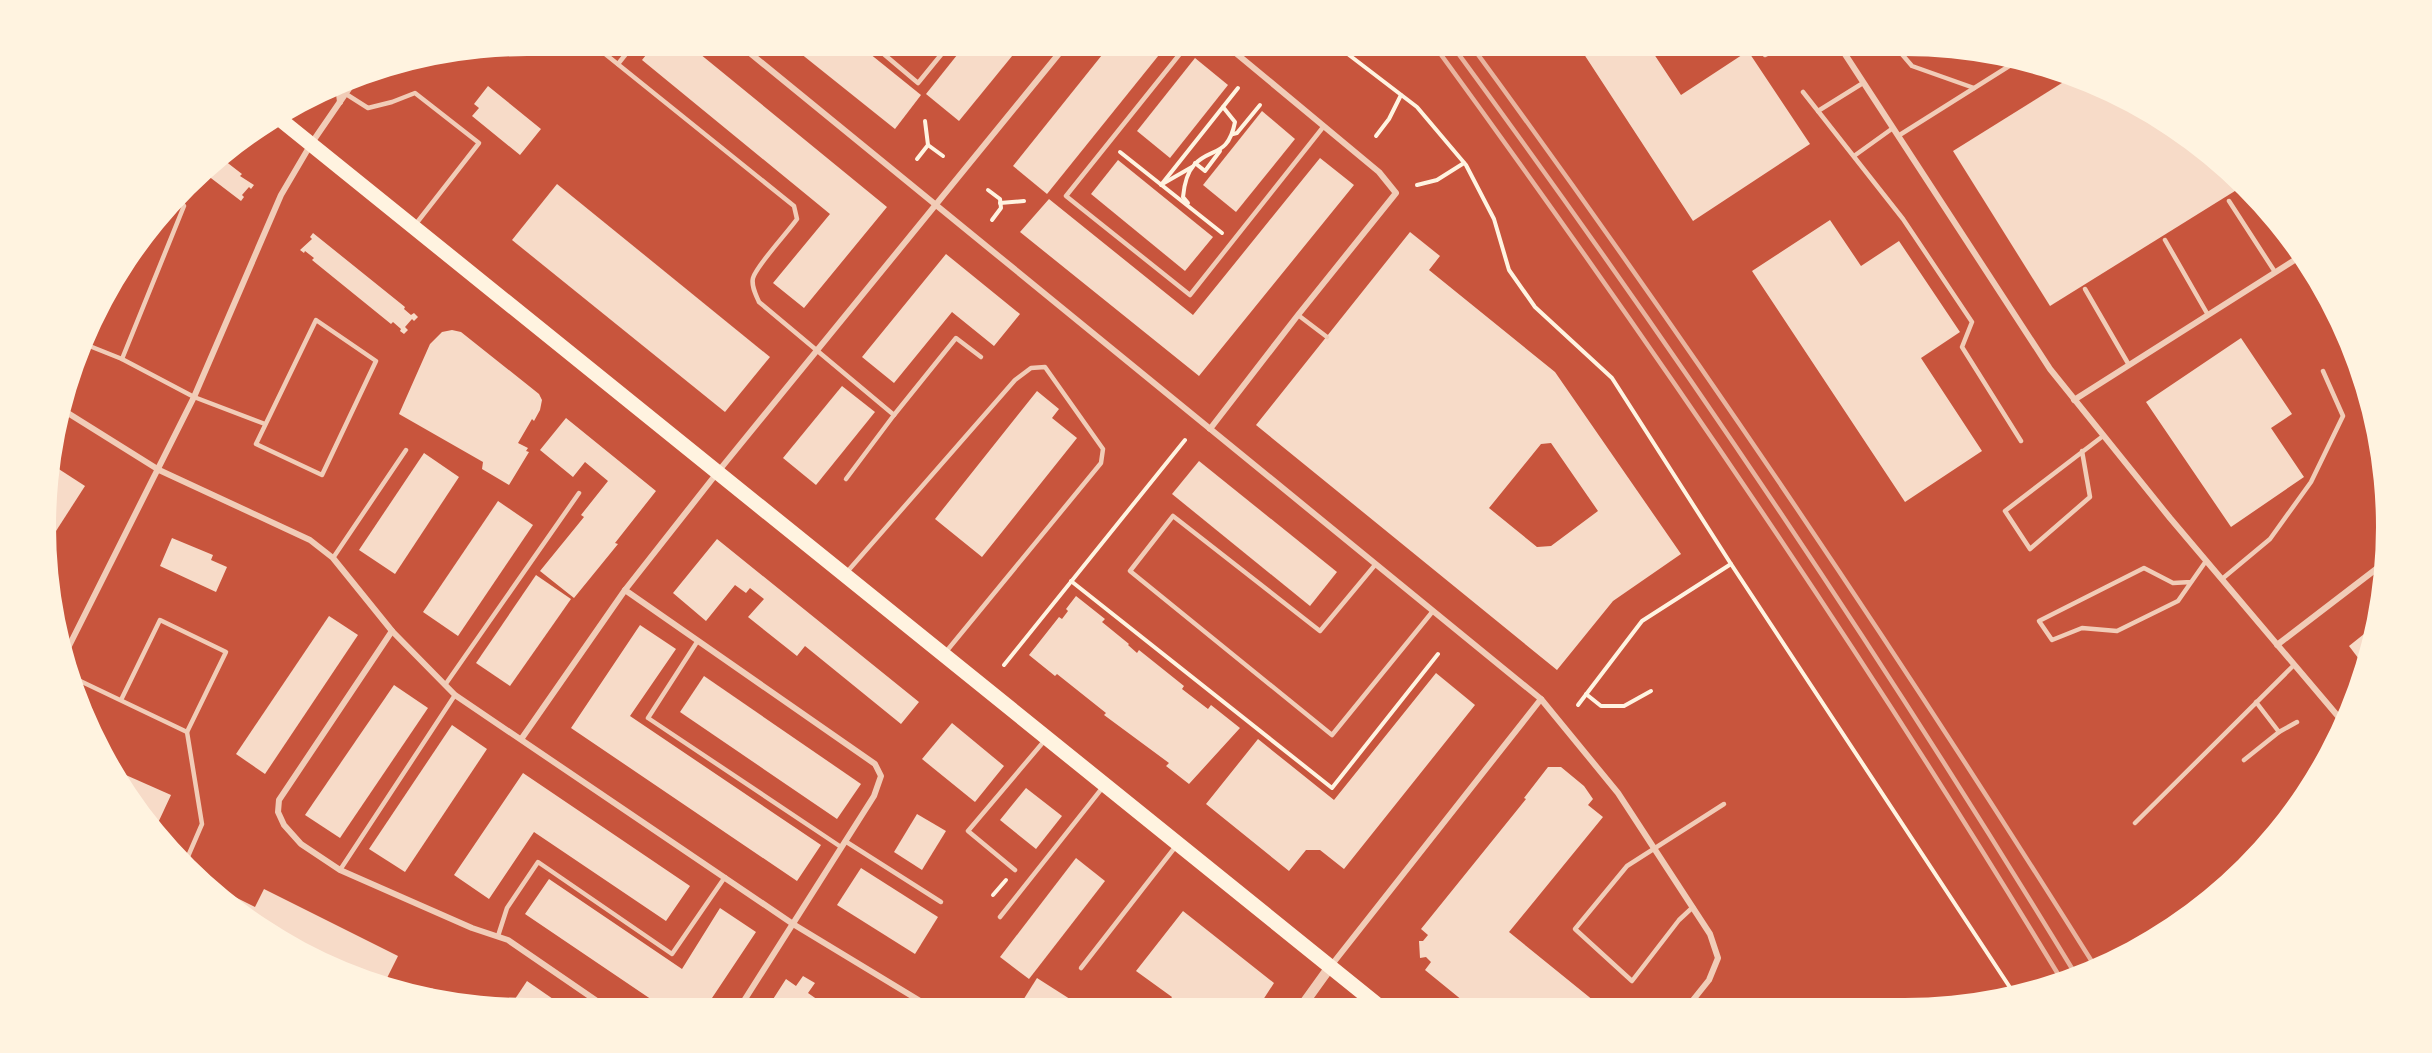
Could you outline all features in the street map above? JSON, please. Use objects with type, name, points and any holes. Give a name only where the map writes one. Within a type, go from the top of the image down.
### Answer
[{"type":"main road","points":[[285,123],[1369,998]]},
{"type":"street","points":[[754,56],[1541,699],[1618,793],[1710,934],[1718,958],[1709,980],[1695,998]]},
{"type":"street","points":[[522,738],[624,590],[1057,56]]},
{"type":"street","points":[[1210,429],[1396,194],[1379,172],[1239,56]]},
{"type":"street","points":[[1846,56],[2022,328],[2074,400],[2206,561],[2337,715]]},
{"type":"street","points":[[71,643],[194,397],[277,203],[311,144],[349,90]]},
{"type":"street","points":[[339,94],[340,102]]},
{"type":"street","points":[[2074,400],[2294,260]]},
{"type":"street","points":[[70,414],[159,470],[310,540],[333,558],[392,631],[455,695],[522,738],[793,924],[915,998]]},
{"type":"street","points":[[2277,645],[2374,571]]},
{"type":"street","points":[[624,590],[875,764],[881,776],[874,796],[746,998]]},
{"type":"street","points":[[392,631],[279,800],[278,812],[284,825],[301,844],[340,870],[472,928],[508,940],[592,998]]},
{"type":"street","points":[[1308,998],[1541,699]]},
{"type":"lane","points":[[608,56],[794,206],[797,219],[758,269],[753,279],[754,290],[759,302],[894,415]]},
{"type":"lane","points":[[618,64],[624,56]]},
{"type":"lane","points":[[886,56],[918,83],[940,56]]},
{"type":"lane","points":[[1178,56],[1066,196],[1190,294],[1324,126]]},
{"type":"lane","points":[[1903,56],[1911,66],[1974,88]]},
{"type":"lane","points":[[1898,136],[2007,67]]},
{"type":"lane","points":[[1818,111],[1863,83]]},
{"type":"lane","points":[[1803,92],[1904,219],[1972,321],[1962,347],[2020,441]]},
{"type":"lane","points":[[346,94],[368,108],[415,93],[479,143],[414,227]]},
{"type":"lane","points":[[1854,156],[1893,128]]},
{"type":"lane","points":[[2229,201],[2275,272]]},
{"type":"lane","points":[[122,359],[183,204]]},
{"type":"lane","points":[[2165,240],[2208,315]]},
{"type":"lane","points":[[2085,289],[2129,365]]},
{"type":"lane","points":[[1298,315],[1327,337]]},
{"type":"lane","points":[[316,320],[376,361],[322,475],[256,444],[265,424],[316,320]]},
{"type":"lane","points":[[846,478],[956,338],[981,357]]},
{"type":"lane","points":[[91,347],[122,359],[194,397],[265,424]]},
{"type":"lane","points":[[844,575],[1016,380],[1031,368],[1045,367],[1103,449],[1101,463],[943,655]]},
{"type":"lane","points":[[2222,579],[2270,539],[2311,482],[2343,416],[2323,371]]},
{"type":"lane","points":[[2082,451],[2090,497],[2030,549],[2005,511],[2082,451],[2103,436]]},
{"type":"lane","points":[[333,558],[406,450]]},
{"type":"lane","points":[[445,685],[579,493]]},
{"type":"lane","points":[[1375,565],[1320,631],[1173,516],[1130,571],[1332,735],[1433,611]]},
{"type":"lane","points":[[2191,582],[2173,583],[2144,568],[2039,621],[2052,640],[2082,628],[2117,631],[2178,601],[2206,561]]},
{"type":"lane","points":[[121,700],[160,620],[226,652],[187,732],[202,824],[189,855]]},
{"type":"lane","points":[[697,642],[648,718],[843,844],[941,902]]},
{"type":"lane","points":[[2135,823],[2294,664]]},
{"type":"lane","points":[[81,681],[187,732]]},
{"type":"lane","points":[[340,870],[455,695]]},
{"type":"lane","points":[[2256,702],[2279,732]]},
{"type":"lane","points":[[2244,760],[2279,732],[2297,722]]},
{"type":"lane","points":[[1015,870],[968,831],[1046,738]]},
{"type":"lane","points":[[1000,917],[1105,785]]},
{"type":"lane","points":[[1692,907],[1679,920],[1632,981],[1575,929],[1627,866],[1724,804]]},
{"type":"lane","points":[[1081,968],[1178,844]]},
{"type":"lane","points":[[498,936],[507,908],[538,862],[672,954],[724,877]]},
{"type":"path","points":[[1350,56],[1417,107],[1464,163],[1494,219],[1509,270],[1535,307],[1612,378],[1731,564],[2009,985]]},
{"type":"path","points":[[1161,185],[1238,88]]},
{"type":"path","points":[[1376,136],[1389,119],[1401,95]]},
{"type":"path","points":[[1233,134],[1237,133],[1260,105]]},
{"type":"path","points":[[1194,165],[1205,171],[1233,134],[1235,122],[1223,107]]},
{"type":"path","points":[[917,159],[928,145],[925,121]]},
{"type":"path","points":[[1109,143],[1232,241]]},
{"type":"path","points":[[928,145],[943,156]]},
{"type":"path","points":[[1161,185],[1223,148]]},
{"type":"path","points":[[1417,185],[1437,180],[1464,163]]},
{"type":"path","points":[[1192,209],[1183,197],[1185,184],[1194,165]]},
{"type":"path","points":[[988,190],[1000,199],[1001,208],[992,220]]},
{"type":"path","points":[[1000,204],[1024,201]]},
{"type":"path","points":[[1004,665],[1185,440]]},
{"type":"path","points":[[1578,705],[1642,621],[1731,564]]},
{"type":"path","points":[[1586,694],[1601,706],[1624,706],[1651,692]]},
{"type":"building","points":[[645,56],[702,56],[887,207],[804,308],[773,283],[830,214],[642,60]]},
{"type":"building","points":[[804,56],[873,56],[921,95],[895,129]]},
{"type":"building","points":[[956,56],[1012,56],[959,121],[926,94]]},
{"type":"building","points":[[1101,56],[1158,56],[1047,194],[1013,166]]},
{"type":"building","points":[[1585,56],[1655,56],[1681,95],[1740,56],[1751,56],[1810,144],[1693,221]]},
{"type":"building","points":[[1195,58],[1228,85],[1170,158],[1137,131]]},
{"type":"building","points":[[2063,82],[2114,104],[2167,135],[2236,190],[2050,306],[1953,151]]},
{"type":"building","points":[[488,86],[541,129],[520,155],[472,116],[479,108],[474,104]]},
{"type":"building","points":[[1262,111],[1295,139],[1236,212],[1203,185]]},
{"type":"building","points":[[1320,158],[1354,185],[1199,376],[1020,232],[1049,199],[1193,315]]},
{"type":"building","points":[[1118,160],[1213,237],[1185,271],[1091,194]]},
{"type":"building","points":[[228,163],[242,174],[240,176],[254,185],[242,195],[244,197],[241,201],[210,177]]},
{"type":"building","points":[[557,184],[770,357],[725,412],[512,240]]},
{"type":"building","points":[[1830,220],[1861,266],[1899,241],[1960,332],[1921,358],[1982,451],[1905,502],[1752,271]]},
{"type":"building","points":[[1410,232],[1440,256],[1429,270],[1555,372],[1681,554],[1613,601],[1557,670],[1256,425]],"holes":[[[1551,443],[1598,511],[1551,546],[1537,547],[1489,508],[1541,444]]]},
{"type":"building","points":[[313,233],[405,307],[404,309],[411,315],[414,313],[418,317],[414,321],[412,319],[405,327],[408,330],[404,334],[393,322],[391,324],[312,260],[314,258],[300,250],[312,239],[310,237]]},
{"type":"building","points":[[946,254],[1020,314],[994,346],[952,312],[894,383],[862,357]]},
{"type":"building","points":[[452,330],[461,332],[539,394],[542,400],[534,421],[532,419],[518,443],[528,448],[526,451],[529,452],[509,485],[482,469],[483,462],[399,414],[430,344],[442,332]]},
{"type":"building","points":[[2241,338],[2292,414],[2271,428],[2304,477],[2231,527],[2146,402]]},
{"type":"building","points":[[842,386],[875,412],[816,485],[783,458]]},
{"type":"building","points":[[1037,391],[1059,409],[1052,418],[1077,438],[982,557],[935,519]]},
{"type":"building","points":[[566,418],[656,491],[615,543],[618,544],[574,598],[540,571],[584,517],[581,515],[608,481],[585,462],[573,477],[540,450]]},
{"type":"building","points":[[424,453],[459,477],[395,574],[359,550]]},
{"type":"building","points":[[1199,461],[1337,572],[1310,606],[1172,494]]},
{"type":"building","points":[[60,470],[85,486],[56,531]]},
{"type":"building","points":[[498,501],[533,525],[458,636],[423,612]]},
{"type":"building","points":[[172,538],[213,555],[211,560],[227,567],[216,592],[160,566]]},
{"type":"building","points":[[717,539],[919,702],[901,724],[805,646],[797,656],[748,617],[764,599],[750,588],[746,593],[735,585],[706,621],[673,593]]},
{"type":"building","points":[[536,575],[571,599],[510,686],[476,663]]},
{"type":"building","points":[[1076,596],[1105,619],[1102,622],[1137,653],[1139,650],[1184,686],[1182,689],[1208,709],[1211,705],[1240,728],[1189,784],[1166,766],[1169,763],[1104,715],[1106,713],[1057,674],[1055,676],[1029,655],[1059,617],[1062,619]]},
{"type":"building","points":[[329,616],[358,635],[265,774],[236,754]]},
{"type":"building","points":[[640,625],[676,649],[630,716],[821,845],[797,881],[571,728]]},
{"type":"building","points":[[2363,635],[2358,657],[2349,646]]},
{"type":"building","points":[[1436,673],[1475,705],[1344,869],[1320,850],[1306,850],[1289,871],[1206,804],[1258,739],[1334,800]]},
{"type":"building","points":[[704,676],[861,784],[837,819],[680,712]]},
{"type":"building","points":[[394,685],[428,708],[340,838],[305,815]]},
{"type":"building","points":[[952,723],[1004,766],[975,802],[922,759]]},
{"type":"building","points":[[452,725],[487,749],[405,872],[369,849]]},
{"type":"building","points":[[1548,767],[1561,767],[1584,786],[1593,799],[1588,805],[1603,817],[1509,932],[1590,998],[1459,998],[1425,970],[1431,962],[1426,957],[1420,958],[1419,941],[1423,941],[1428,935],[1421,929],[1526,799],[1524,798]]},
{"type":"building","points":[[523,773],[690,886],[666,921],[534,832],[489,899],[454,875]]},
{"type":"building","points":[[127,776],[171,795],[159,821]]},
{"type":"building","points":[[1026,788],[1062,816],[1036,849],[1000,820]]},
{"type":"building","points":[[917,814],[946,831],[922,870],[894,852]]},
{"type":"building","points":[[1076,858],[1105,881],[1029,979],[1000,957]]},
{"type":"building","points":[[861,868],[938,917],[915,954],[837,905]]},
{"type":"building","points":[[549,879],[682,969],[720,908],[756,932],[712,998],[649,998],[525,914]]},
{"type":"building","points":[[264,889],[398,956],[388,976],[375,973],[318,949],[265,918],[238,899],[255,907]]},
{"type":"building","points":[[1183,911],[1274,983],[1264,998],[1171,998],[1136,971]]},
{"type":"building","points":[[803,976],[815,983],[808,993],[815,998],[774,998],[786,979],[796,986]]},
{"type":"building","points":[[1037,978],[1068,998],[1024,998]]},
{"type":"building","points":[[527,981],[552,998],[526,998],[516,997]]},
{"type":"railway","points":[[1442,56],[1598,274],[1758,505],[1912,740],[2057,973]]},
{"type":"railway","points":[[1460,56],[1615,272],[1774,503],[1928,737],[2071,968]]},
{"type":"railway","points":[[1479,56],[1634,271],[1792,501],[1946,733],[2091,960]]}]
